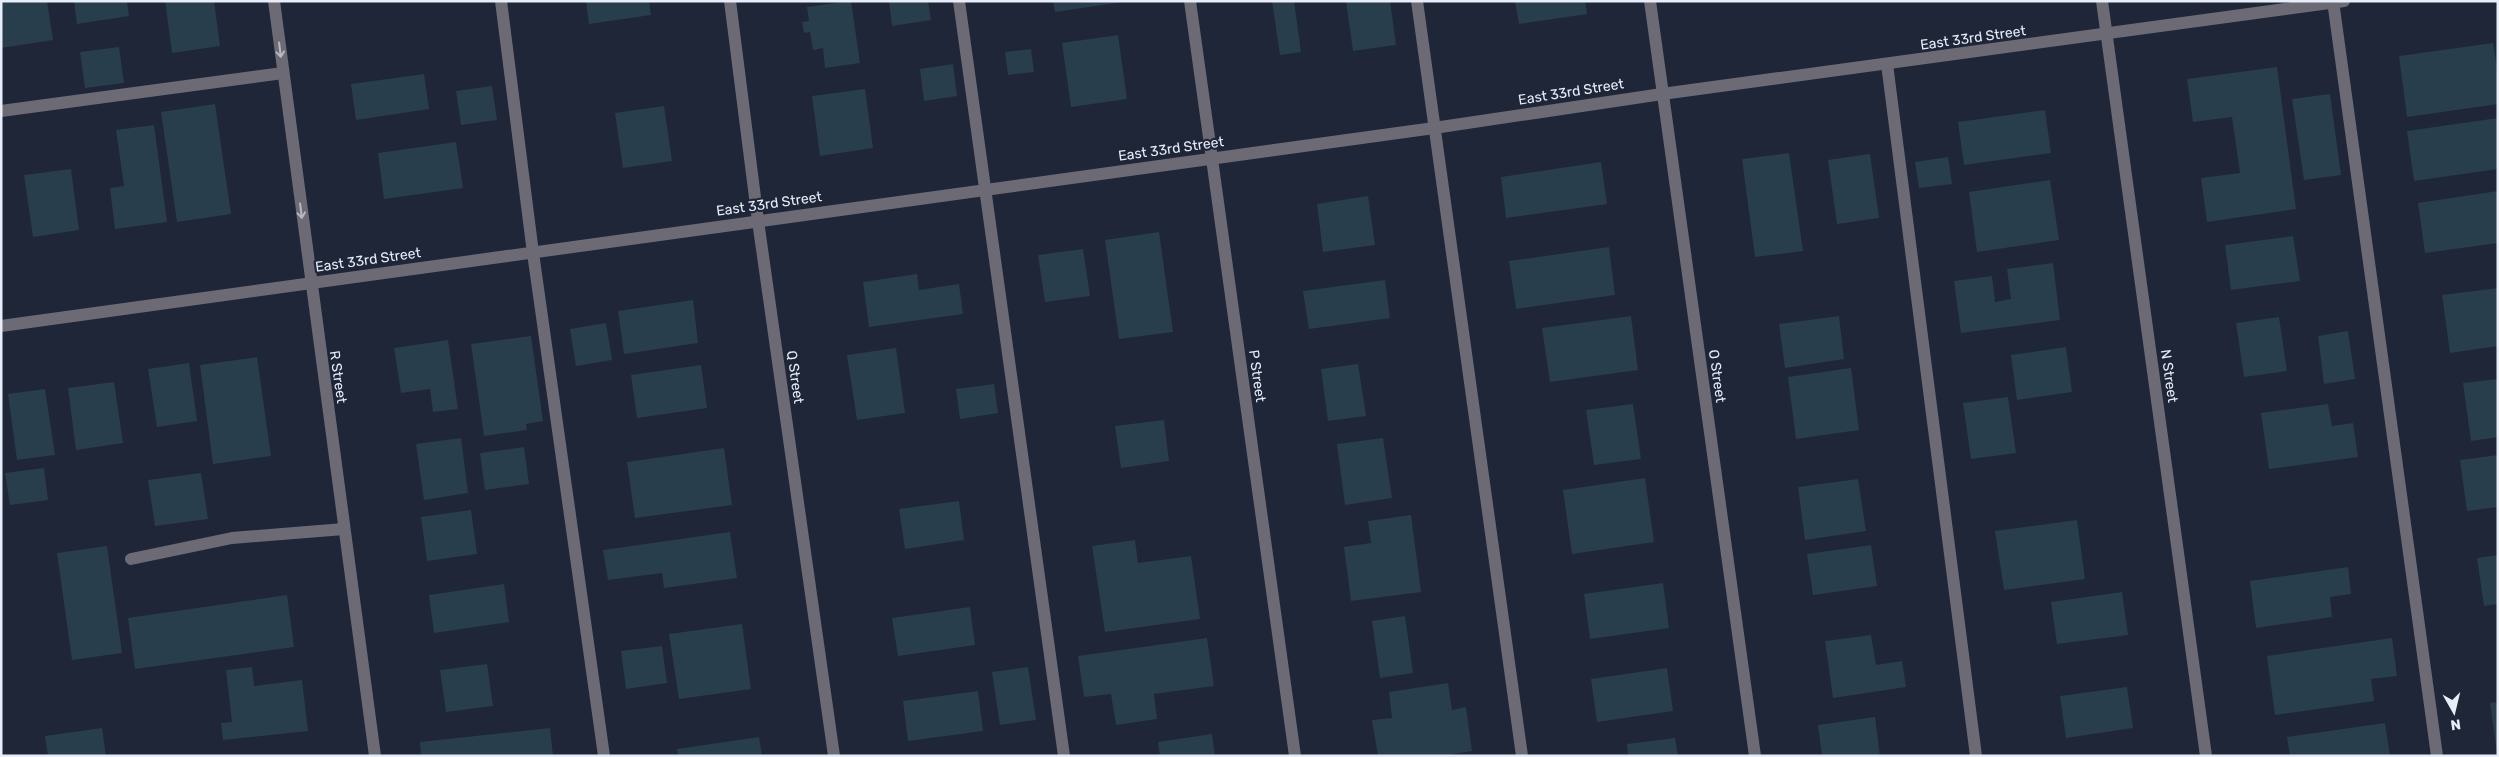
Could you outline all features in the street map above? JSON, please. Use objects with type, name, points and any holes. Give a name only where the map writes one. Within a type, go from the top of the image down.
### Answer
[{"type":"street","name":"R Street","points":[[274,1],[310,284],[375,756]]},
{"type":"street","points":[[501,1],[533,253],[604,756]]},
{"type":"street","name":"Q Street","points":[[730,1],[758,221],[834,756]]},
{"type":"street","points":[[959,1],[1064,756]]},
{"type":"street","name":"P Street","points":[[1190,1],[1295,756]]},
{"type":"street","points":[[1417,1],[1522,756]]},
{"type":"street","name":"O Street","points":[[1650,1],[1755,756]]},
{"type":"street","name":"N Street","points":[[2102,1],[2206,756]]},
{"type":"street","points":[[2337,2],[2437,756]]},
{"type":"street","name":"East 33rd Street","points":[[1,326],[1434,128],[1662,94],[2107,35],[2337,2]]},
{"type":"street","points":[[1887,64],[1976,756]]},
{"type":"street","points":[[1,111],[283,73]]},
{"type":"street","points":[[131,559],[232,538],[344,529]]},
{"type":"building","points":[[1,1],[47,1],[53,40],[1,48]]},
{"type":"building","points":[[74,1],[127,1],[129,16],[77,24]]},
{"type":"building","points":[[165,1],[214,1],[220,46],[172,53]]},
{"type":"building","points":[[586,1],[649,1],[651,15],[589,24]]},
{"type":"building","points":[[851,1],[860,63],[825,68],[823,48],[813,50],[810,32],[804,33],[802,22],[809,21],[807,7]]},
{"type":"building","points":[[889,1],[928,1],[931,20],[892,26]]},
{"type":"building","points":[[1053,1],[1123,1],[1123,2],[1055,12]]},
{"type":"building","points":[[1272,1],[1294,1],[1301,52],[1280,55]]},
{"type":"building","points":[[1346,1],[1390,1],[1396,45],[1353,51]]},
{"type":"building","points":[[1515,1],[1585,1],[1587,14],[1519,24]]},
{"type":"building","points":[[1118,35],[1127,99],[1071,107],[1062,43]]},
{"type":"building","points":[[2493,43],[2498,74],[2498,104],[2407,117],[2399,56]]},
{"type":"building","points":[[119,47],[124,83],[85,88],[80,52]]},
{"type":"building","points":[[1031,49],[1034,72],[1008,75],[1005,52]]},
{"type":"building","points":[[953,64],[957,96],[924,101],[920,69]]},
{"type":"building","points":[[2277,67],[2296,209],[2207,222],[2201,178],[2240,173],[2232,117],[2193,122],[2187,79]]},
{"type":"building","points":[[424,74],[429,109],[356,120],[351,84]]},
{"type":"building","points":[[492,86],[497,120],[461,125],[456,91]]},
{"type":"building","points":[[865,89],[873,148],[820,156],[812,96]]},
{"type":"building","points":[[2330,94],[2341,175],[2304,180],[2292,99]]},
{"type":"building","points":[[215,104],[231,214],[177,222],[161,112]]},
{"type":"building","points":[[664,106],[672,161],[623,168],[615,113]]},
{"type":"building","points":[[2045,110],[2051,153],[1964,165],[1958,122]]},
{"type":"building","points":[[2498,118],[2498,169],[2414,181],[2407,131]]},
{"type":"building","points":[[154,125],[167,222],[115,229],[110,188],[124,186],[116,130]]},
{"type":"building","points":[[456,142],[463,188],[384,199],[378,153]]},
{"type":"building","points":[[1789,153],[1803,251],[1755,257],[1742,159]]},
{"type":"building","points":[[1870,154],[1879,218],[1837,224],[1828,160]]},
{"type":"building","points":[[1948,157],[1952,184],[1919,188],[1915,162]]},
{"type":"building","points":[[1601,162],[1607,204],[1506,218],[1501,177]]},
{"type":"building","points":[[71,169],[79,230],[33,237],[24,175]]},
{"type":"building","points":[[2050,180],[2059,240],[1977,252],[1969,192]]},
{"type":"building","points":[[2498,191],[2498,243],[2425,253],[2418,203]]},
{"type":"building","points":[[1368,196],[1375,245],[1323,252],[1317,204]]},
{"type":"building","points":[[1159,232],[1173,332],[1119,339],[1105,240]]},
{"type":"building","points":[[2293,236],[2300,281],[2231,290],[2225,245]]},
{"type":"building","points":[[1609,247],[1615,295],[1516,309],[1509,261]]},
{"type":"building","points":[[1083,249],[1090,296],[1045,302],[1038,255]]},
{"type":"building","points":[[2053,263],[2060,320],[1961,333],[1954,281],[1992,276],[1995,302],[2011,299],[2007,269]]},
{"type":"building","points":[[917,274],[919,290],[959,284],[963,314],[869,327],[863,282]]},
{"type":"building","points":[[1385,280],[1390,318],[1309,329],[1303,291]]},
{"type":"building","points":[[2498,288],[2498,346],[2450,353],[2442,295]]},
{"type":"building","points":[[693,300],[698,343],[624,354],[618,311]]},
{"type":"building","points":[[1631,316],[1638,370],[1550,382],[1542,328]]},
{"type":"building","points":[[1839,316],[1844,359],[1785,368],[1779,324]]},
{"type":"building","points":[[2279,317],[2287,371],[2244,377],[2236,323]]},
{"type":"building","points":[[606,323],[612,360],[576,366],[570,329]]},
{"type":"building","points":[[2348,331],[2355,379],[2324,384],[2318,336]]},
{"type":"building","points":[[531,336],[543,421],[526,424],[527,430],[484,436],[471,344]]},
{"type":"building","points":[[448,340],[458,409],[433,412],[430,389],[401,393],[394,348]]},
{"type":"building","points":[[2066,347],[2072,392],[2017,400],[2011,355]]},
{"type":"building","points":[[896,348],[905,413],[857,420],[847,355]]},
{"type":"building","points":[[257,357],[271,456],[213,464],[200,365]]},
{"type":"building","points":[[189,363],[197,421],[157,427],[148,369]]},
{"type":"building","points":[[1358,364],[1366,416],[1328,421],[1321,369]]},
{"type":"building","points":[[701,365],[707,408],[637,418],[631,375]]},
{"type":"building","points":[[1851,368],[1859,430],[1796,439],[1788,377]]},
{"type":"building","points":[[2498,379],[2498,437],[2471,441],[2463,383]]},
{"type":"building","points":[[114,382],[123,443],[76,450],[68,388]]},
{"type":"building","points":[[994,384],[998,413],[960,419],[956,389]]},
{"type":"building","points":[[45,389],[55,455],[17,460],[8,394]]},
{"type":"building","points":[[2008,397],[2016,453],[1971,459],[1963,403]]},
{"type":"building","points":[[1633,404],[1641,459],[1594,465],[1586,410]]},
{"type":"building","points":[[2328,404],[2332,426],[2353,423],[2358,457],[2269,469],[2261,413]]},
{"type":"building","points":[[1164,420],[1169,461],[1121,468],[1115,426]]},
{"type":"building","points":[[461,438],[468,493],[424,500],[416,444]]},
{"type":"building","points":[[1383,438],[1392,498],[1345,505],[1337,444]]},
{"type":"building","points":[[524,447],[529,484],[485,490],[480,453]]},
{"type":"building","points":[[724,448],[732,505],[635,518],[627,462]]},
{"type":"building","points":[[2498,455],[2498,507],[2467,511],[2460,460]]},
{"type":"building","points":[[44,468],[48,500],[10,505],[5,473]]},
{"type":"building","points":[[201,473],[208,519],[155,526],[148,480]]},
{"type":"building","points":[[1645,478],[1654,542],[1572,554],[1563,490]]},
{"type":"building","points":[[1858,479],[1866,531],[1805,540],[1798,487]]},
{"type":"building","points":[[959,501],[964,540],[905,549],[899,509]]},
{"type":"building","points":[[471,510],[477,554],[427,561],[421,517]]},
{"type":"building","points":[[1411,515],[1421,592],[1351,601],[1344,547],[1371,543],[1368,521]]},
{"type":"building","points":[[2077,520],[2085,579],[2004,590],[1995,531]]},
{"type":"building","points":[[730,532],[737,578],[664,588],[662,573],[608,580],[603,550]]},
{"type":"building","points":[[1135,540],[1138,563],[1191,556],[1200,619],[1105,632],[1092,546]]},
{"type":"building","points":[[1871,545],[1877,586],[1813,595],[1807,554]]},
{"type":"building","points":[[107,546],[122,653],[72,660],[57,553]]},
{"type":"building","points":[[2498,555],[2498,604],[2484,606],[2477,558]]},
{"type":"building","points":[[2348,567],[2351,594],[2330,597],[2332,617],[2256,628],[2250,581]]},
{"type":"building","points":[[1663,583],[1669,628],[1590,639],[1584,594]]},
{"type":"building","points":[[504,584],[509,622],[434,633],[429,595]]},
{"type":"building","points":[[2122,592],[2128,635],[2057,644],[2051,602]]},
{"type":"building","points":[[287,595],[294,647],[135,669],[128,618]]},
{"type":"building","points":[[970,607],[975,645],[898,656],[892,618]]},
{"type":"building","points":[[1405,616],[1413,673],[1380,678],[1372,621]]},
{"type":"building","points":[[742,624],[751,689],[679,699],[669,634]]},
{"type":"building","points":[[1871,635],[1876,665],[1902,661],[1906,687],[1833,698],[1825,641]]},
{"type":"building","points":[[1207,638],[1214,686],[1154,694],[1157,719],[1116,725],[1111,694],[1084,697],[1078,656]]},
{"type":"building","points":[[2392,638],[2397,676],[2371,679],[2374,701],[2275,715],[2267,656]]},
{"type":"building","points":[[662,646],[667,683],[626,689],[621,651]]},
{"type":"building","points":[[487,664],[493,706],[446,712],[440,670]]},
{"type":"building","points":[[252,667],[254,686],[302,680],[308,731],[223,740],[221,723],[232,722],[226,670]]},
{"type":"building","points":[[1028,667],[1036,720],[1000,725],[992,672]]},
{"type":"building","points":[[1667,668],[1673,711],[1597,722],[1591,679]]},
{"type":"building","points":[[1448,683],[1452,710],[1466,707],[1472,751],[1442,756],[1378,756],[1372,720],[1392,718],[1389,692]]},
{"type":"building","points":[[2127,687],[2133,728],[2066,738],[2060,696]]},
{"type":"building","points":[[978,691],[983,731],[908,741],[903,701]]},
{"type":"building","points":[[2498,702],[2498,753],[2497,753],[2490,703]]},
{"type":"building","points":[[1875,717],[1880,756],[1822,756],[1818,725]]},
{"type":"building","points":[[2385,723],[2390,756],[2290,756],[2287,737]]},
{"type":"building","points":[[102,728],[106,756],[48,756],[45,736]]},
{"type":"building","points":[[550,728],[553,756],[421,756],[420,742]]},
{"type":"building","points":[[1212,734],[1215,756],[1160,756],[1158,742]]},
{"type":"building","points":[[759,737],[762,756],[678,756],[677,749]]},
{"type":"building","points":[[1675,738],[1678,756],[1628,756],[1627,744]]}]
